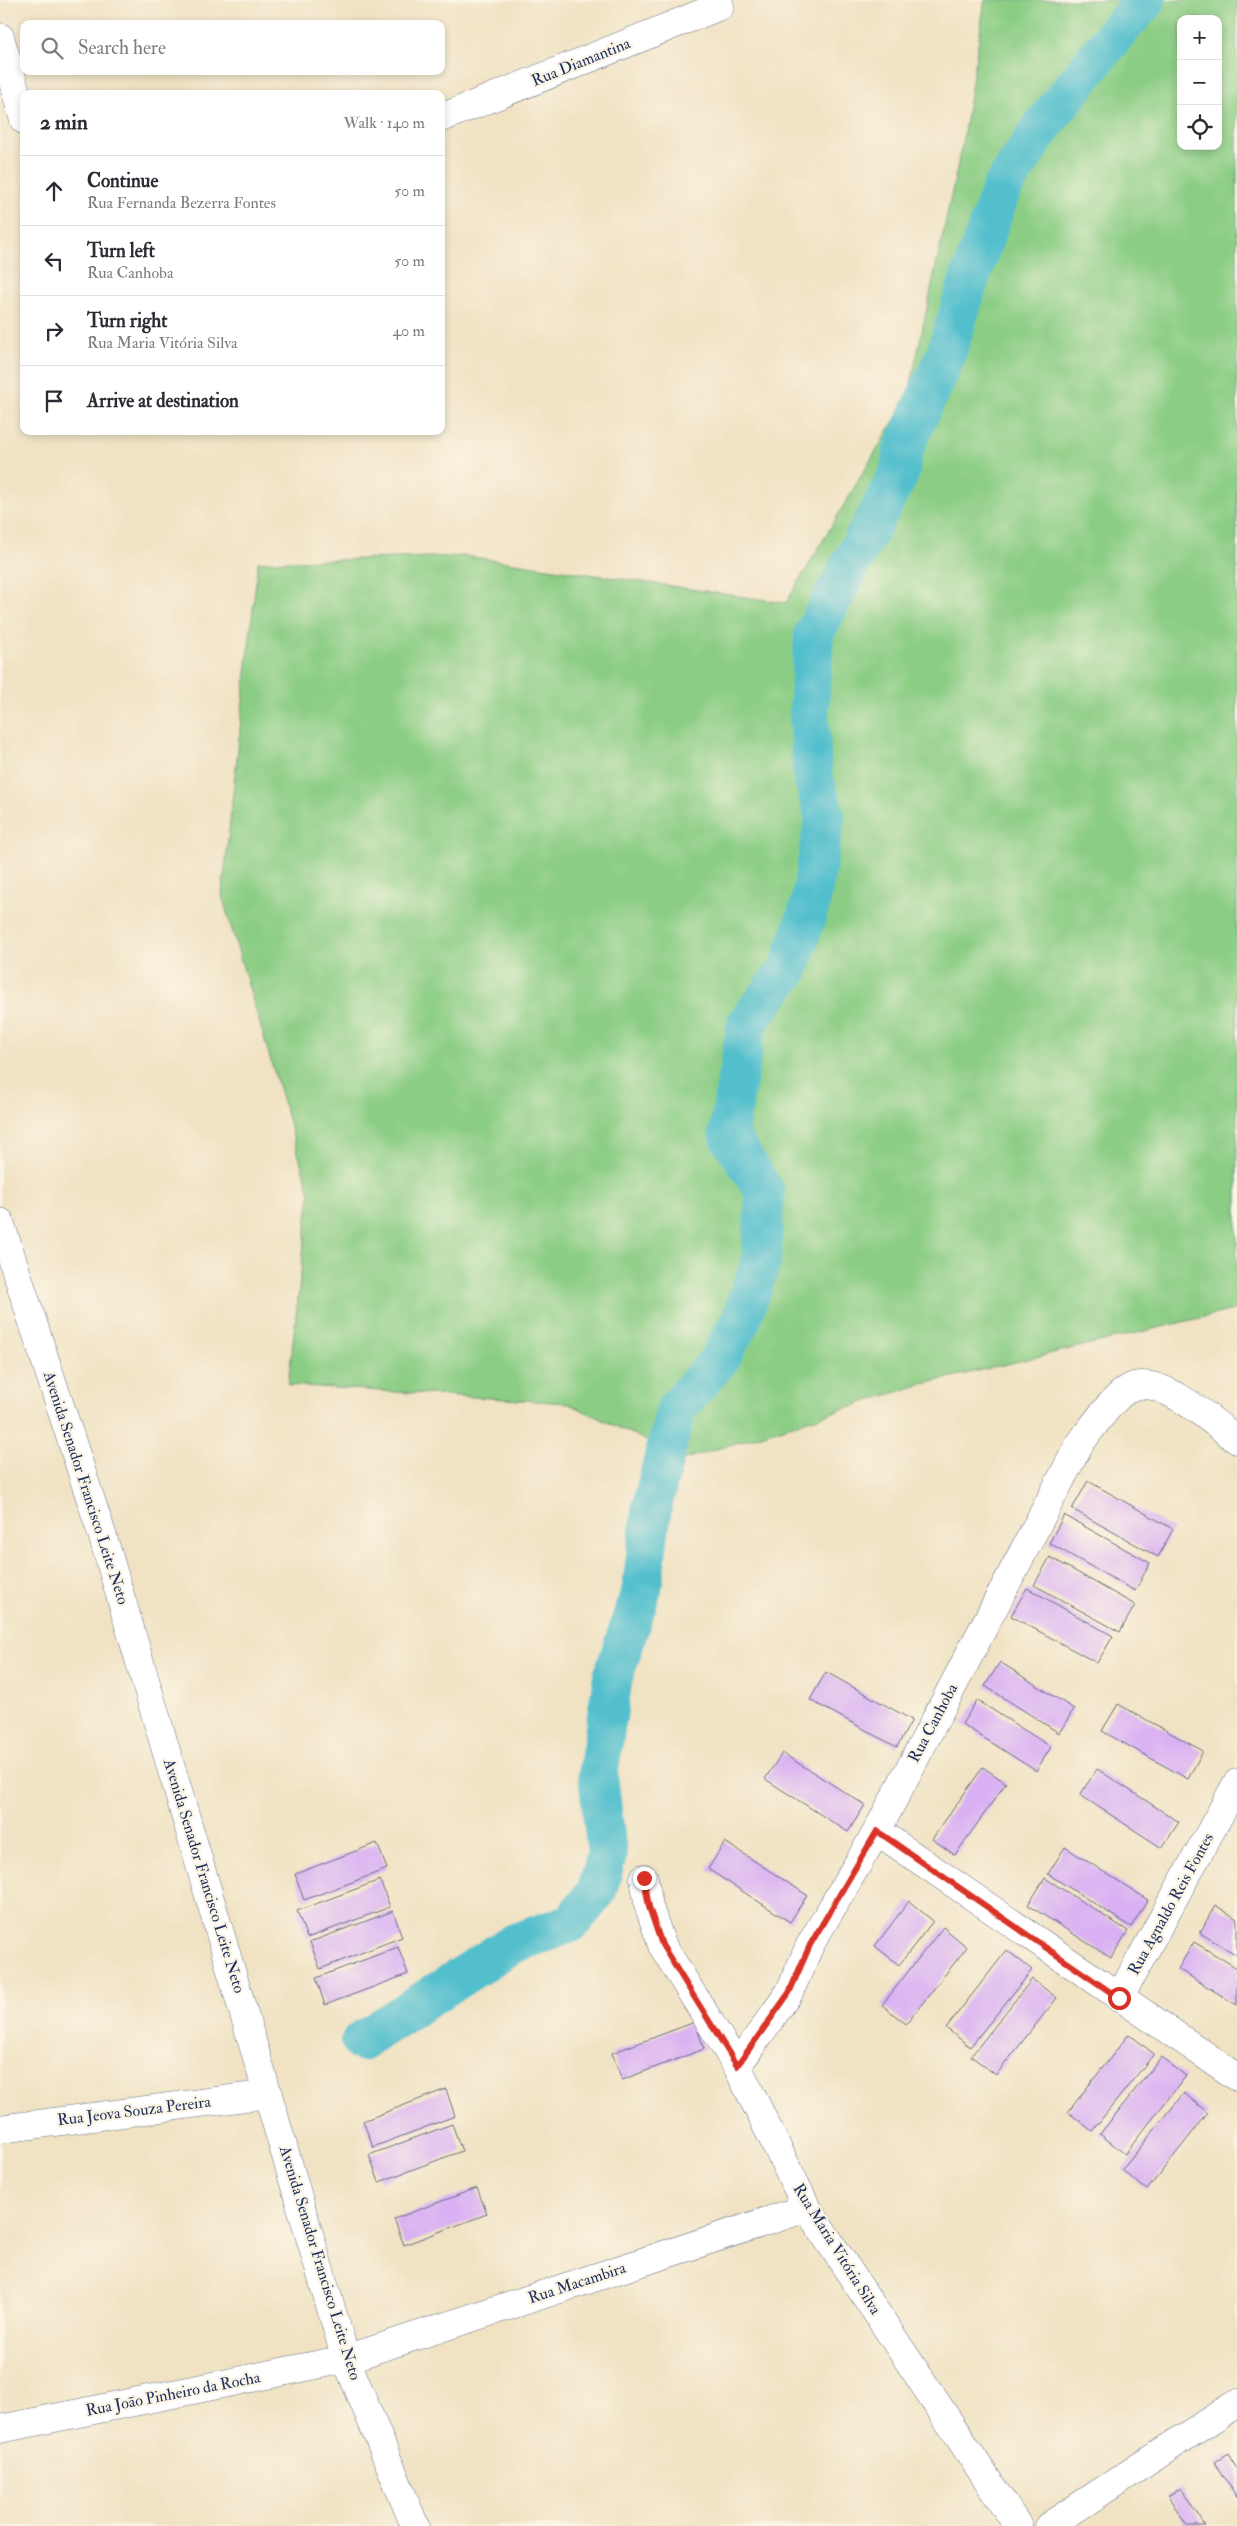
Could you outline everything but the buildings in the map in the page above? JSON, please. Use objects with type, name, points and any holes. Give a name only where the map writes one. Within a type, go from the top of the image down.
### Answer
[{"type":"street","name":"Rua Diamantina","points":[[445,116],[719,3]]},
{"type":"street","points":[[0,37],[20,106]]},
{"type":"street","name":"Avenida Senador Francisco Leite Neto","points":[[0,1222],[102,1534],[346,2358],[415,2526]]},
{"type":"street","name":"Rua Canhoba","points":[[737,2066],[789,1993],[810,1945],[877,1831],[1079,1445],[1108,1406],[1133,1386],[1153,1385],[1174,1394],[1237,1440]]},
{"type":"street","name":"Rua Agnaldo Reis Fontes","points":[[1119,1998],[1237,1783]]},
{"type":"street","points":[[877,1831],[1237,2077]]},
{"type":"street","name":"Rua Maria Vitória Silva","points":[[644,1878],[649,1907],[662,1945],[737,2066],[807,2208],[1018,2526]]},
{"type":"street","name":"Rua Jeova Souza Pereira","points":[[0,2129],[269,2094]]},
{"type":"street","name":"Rua Macambira","points":[[346,2358],[807,2208]]},
{"type":"street","name":"Rua João Pinheiro da Rocha","points":[[0,2428],[346,2358]]},
{"type":"street","points":[[1049,2526],[1237,2403]]},
{"type":"green space","points":[[985,0],[1237,0],[1237,1309],[919,1385],[685,1459],[567,1403],[288,1385],[310,1193],[222,896],[258,562],[466,556],[786,603],[908,397],[962,145]]},
{"type":"waterway","points":[[361,2041],[512,1944],[571,1923],[597,1891],[607,1854],[598,1775],[613,1677],[642,1588],[652,1506],[676,1409],[718,1361],[741,1320],[761,1262],[765,1192],[728,1134],[747,1023],[789,969],[810,905],[825,817],[812,773],[809,711],[814,633],[899,474],[903,450],[946,354],[969,280],[1002,188],[1044,124],[1117,32],[1146,0]]},
{"type":"route","points":[[644,1878],[649,1907],[662,1945],[737,2066],[789,1993],[810,1945],[877,1831],[1119,1998]]}]
